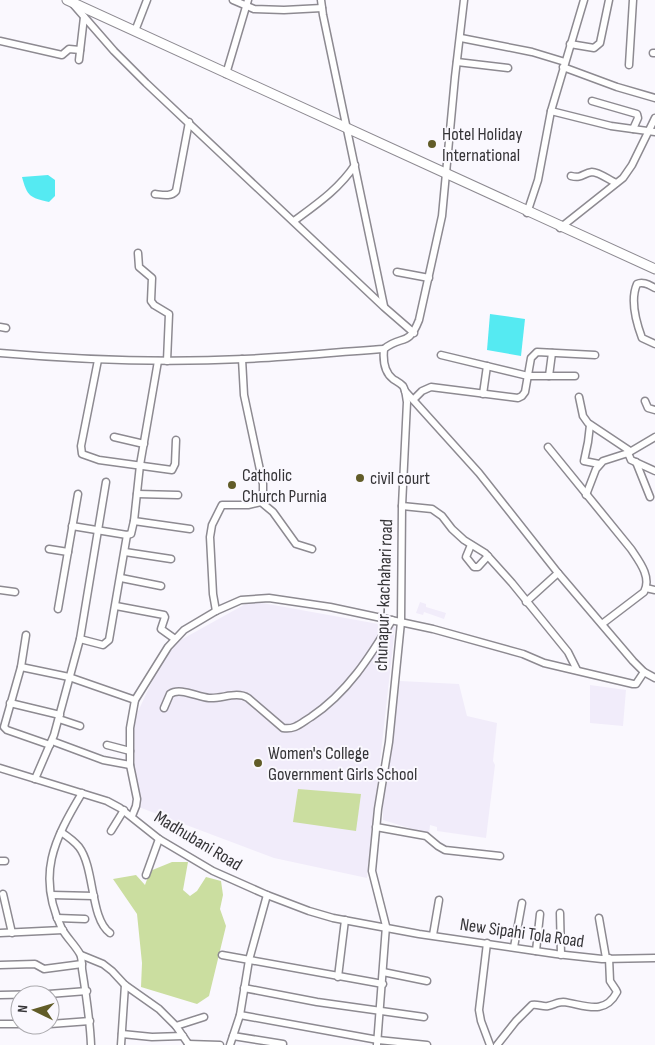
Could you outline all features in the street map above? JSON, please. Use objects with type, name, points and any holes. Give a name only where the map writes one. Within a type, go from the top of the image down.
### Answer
[{"type":"highway","points":[[70,1],[527,212],[655,274]]},
{"type":"highway","points":[[560,228],[655,269]]},
{"type":"street","points":[[135,31],[146,0]]},
{"type":"street","points":[[233,0],[284,10],[322,8]]},
{"type":"street","points":[[321,0],[344,128],[355,165],[384,307]]},
{"type":"street","points":[[0,353],[98,360],[242,359],[384,349],[409,338],[414,333],[419,320],[442,216],[464,0]]},
{"type":"street","points":[[527,212],[538,180],[551,111],[584,0]]},
{"type":"street","points":[[570,44],[597,47],[600,43],[609,0]]},
{"type":"street","points":[[628,65],[633,0]]},
{"type":"street","points":[[70,1],[114,51],[384,307],[414,333]]},
{"type":"street","points":[[226,74],[247,3]]},
{"type":"street","points":[[79,60],[84,17]]},
{"type":"street","points":[[461,38],[532,52],[617,87],[655,98]]},
{"type":"street","points":[[0,41],[62,55],[69,50],[80,50]]},
{"type":"street","points":[[457,62],[508,68]]},
{"type":"street","points":[[592,101],[637,114],[638,118],[633,129]]},
{"type":"street","points":[[551,111],[611,126],[651,132]]},
{"type":"street","points":[[560,228],[627,172],[651,132],[655,118]]},
{"type":"street","points":[[156,194],[168,195],[174,194],[176,191],[189,122]]},
{"type":"street","points":[[294,221],[340,185],[355,165]]},
{"type":"street","points":[[571,176],[579,178],[595,172],[616,183]]},
{"type":"street","points":[[138,253],[140,267],[152,278],[151,302],[166,310],[169,314],[167,361]]},
{"type":"street","points":[[397,272],[429,278]]},
{"type":"street","points":[[655,288],[644,283],[638,284],[634,302],[642,338],[655,344]]},
{"type":"street","points":[[384,349],[383,358],[386,369],[391,377],[402,385],[405,391],[480,473],[558,574],[633,662],[644,672],[655,678]]},
{"type":"street","points":[[414,399],[422,391],[431,388],[518,398],[525,392],[533,354],[537,352],[595,355]]},
{"type":"street","points":[[550,376],[552,353]]},
{"type":"street","points":[[441,355],[528,376],[576,376]]},
{"type":"street","points":[[216,611],[210,544],[212,525],[222,505],[255,505],[261,502],[263,497],[263,484],[244,395],[242,359]]},
{"type":"street","points":[[98,360],[81,446],[82,454],[99,460],[172,470],[175,464],[176,440]]},
{"type":"street","points":[[80,639],[98,644],[107,643],[109,640],[128,534],[131,534],[134,521],[140,465],[158,361]]},
{"type":"street","points":[[483,394],[487,366]]},
{"type":"street","name":"chunapur-kachahari road","points":[[377,1042],[384,972],[386,926],[372,871],[401,622],[402,506],[407,402],[405,391]]},
{"type":"street","points":[[579,397],[585,420],[590,425],[629,452],[630,458],[655,471]]},
{"type":"street","points":[[645,401],[648,408],[655,410]]},
{"type":"street","points":[[590,425],[584,461],[599,464]]},
{"type":"street","points":[[114,437],[144,444]]},
{"type":"street","points":[[586,495],[599,464],[629,452],[655,437]]},
{"type":"street","points":[[548,447],[631,549],[644,572],[646,588],[644,592],[602,624]]},
{"type":"street","points":[[636,462],[650,497]]},
{"type":"street","points":[[35,779],[51,743],[80,639],[106,482]]},
{"type":"street","points":[[58,609],[78,494]]},
{"type":"street","points":[[137,494],[178,495]]},
{"type":"street","points":[[261,502],[273,512],[296,544],[312,549]]},
{"type":"street","points":[[402,506],[432,509],[442,516],[457,534],[488,556],[568,652],[577,670]]},
{"type":"street","points":[[134,521],[190,529]]},
{"type":"street","points":[[72,526],[128,534]]},
{"type":"street","points":[[471,545],[466,556],[474,567],[478,567],[488,556]]},
{"type":"street","points":[[50,549],[68,552]]},
{"type":"street","points":[[125,552],[171,559]]},
{"type":"street","points":[[526,602],[558,574]]},
{"type":"street","points":[[121,578],[161,586]]},
{"type":"street","points":[[646,588],[655,590]]},
{"type":"street","points":[[0,590],[15,592]]},
{"type":"street","points":[[132,816],[137,799],[130,765],[130,728],[136,700],[161,657],[184,630],[216,611],[241,600],[269,598],[330,607],[392,620],[523,654],[533,660],[544,663],[633,684],[639,682],[644,672]]},
{"type":"street","points":[[116,606],[164,615],[161,629],[175,639]]},
{"type":"street","points":[[164,708],[170,694],[177,691],[208,698],[242,695],[283,728],[296,727],[331,702],[348,684],[369,658],[392,620]]},
{"type":"street","points":[[26,635],[21,667],[4,725],[6,728],[103,760],[130,765]]},
{"type":"street","points":[[21,667],[70,677],[136,700]]},
{"type":"street","points":[[10,703],[59,717],[80,726]]},
{"type":"street","points":[[107,745],[130,751]]},
{"type":"street","name":"Madhubani Road","points":[[0,768],[107,801],[124,810],[159,839],[213,871],[267,895],[309,911],[345,920],[386,926]]},
{"type":"street","points":[[82,793],[61,832],[50,862],[49,881],[58,918],[63,930],[81,955],[87,990],[91,1045]]},
{"type":"street","points":[[111,832],[124,810]]},
{"type":"street","points":[[376,827],[426,836],[444,850],[500,856]]},
{"type":"street","points":[[61,832],[81,850],[89,870],[94,896],[103,925],[110,933]]},
{"type":"street","points":[[146,876],[159,839]]},
{"type":"street","points":[[3,894],[12,933]]},
{"type":"street","points":[[52,895],[94,896]]},
{"type":"street","points":[[230,1045],[240,1015],[249,960],[267,895]]},
{"type":"street","points":[[433,936],[440,900]]},
{"type":"street","points":[[514,947],[522,903]]},
{"type":"street","points":[[560,913],[561,955]]},
{"type":"street","points":[[536,951],[540,914]]},
{"type":"street","points":[[58,918],[85,919]]},
{"type":"street","points":[[497,1045],[519,1017],[532,1005],[547,1006],[561,1002],[591,1008],[602,1006],[609,1002],[617,992],[610,980],[608,958],[599,918]]},
{"type":"street","points":[[338,977],[345,920]]},
{"type":"street","name":"New Sipahi Tola Road","points":[[386,926],[433,936],[561,955],[655,958]]},
{"type":"street","points":[[0,933],[63,930]]},
{"type":"street","points":[[487,944],[479,1010],[481,1022],[490,1045]]},
{"type":"street","points":[[81,955],[103,964],[125,985],[159,1009],[176,1026],[188,1044],[220,1045]]},
{"type":"street","points":[[222,956],[383,984]]},
{"type":"street","points":[[0,964],[35,964],[44,969],[82,964]]},
{"type":"street","points":[[384,972],[426,981]]},
{"type":"street","points":[[121,1045],[125,985]]},
{"type":"street","points":[[244,988],[317,1002],[424,1017]]},
{"type":"street","points":[[0,995],[49,994],[87,990]]},
{"type":"street","points":[[240,1015],[377,1042],[427,1045]]},
{"type":"street","points":[[176,1026],[204,1017]]},
{"type":"street","points":[[60,1023],[90,1020]]},
{"type":"street","points":[[122,1034],[152,1037],[183,1036]]},
{"type":"street","points":[[233,1036],[283,1044]]},
{"type":"shaded area","name":"Women's College Government Girls School","points":[[251,601],[395,627],[367,878],[274,858],[136,806],[134,720],[168,647]]},
{"type":"shaded area","points":[[420,602],[426,604],[426,607],[446,613],[444,619],[424,612],[423,615],[416,613]]},
{"type":"shaded area","points":[[400,681],[459,684],[467,716],[497,723],[493,761],[495,765],[486,838],[437,831],[437,827],[430,825],[429,834],[383,820],[383,802]]},
{"type":"shaded area","points":[[590,685],[626,690],[623,726],[590,723]]},
{"type":"green space","points":[[298,789],[361,794],[356,831],[293,822]]},
{"type":"green space","points":[[172,862],[188,862],[183,890],[190,896],[197,891],[206,877],[221,881],[223,895],[220,909],[226,926],[209,996],[197,1004],[141,987],[142,963],[137,914],[113,879],[136,875],[145,885],[150,871]]},
{"type":"water","points":[[48,175],[55,180],[55,196],[49,202],[30,195],[22,177]]},
{"type":"water","points":[[490,314],[525,319],[521,356],[487,350]]},
{"type":"place","name":"Hotel Holiday International","points":[[432,144]]},
{"type":"place","name":"civil court","points":[[360,478]]},
{"type":"place","name":"Catholic Church Purnia","points":[[232,485]]},
{"type":"place","name":"Women's College Government Girls School","points":[[258,763]]}]
